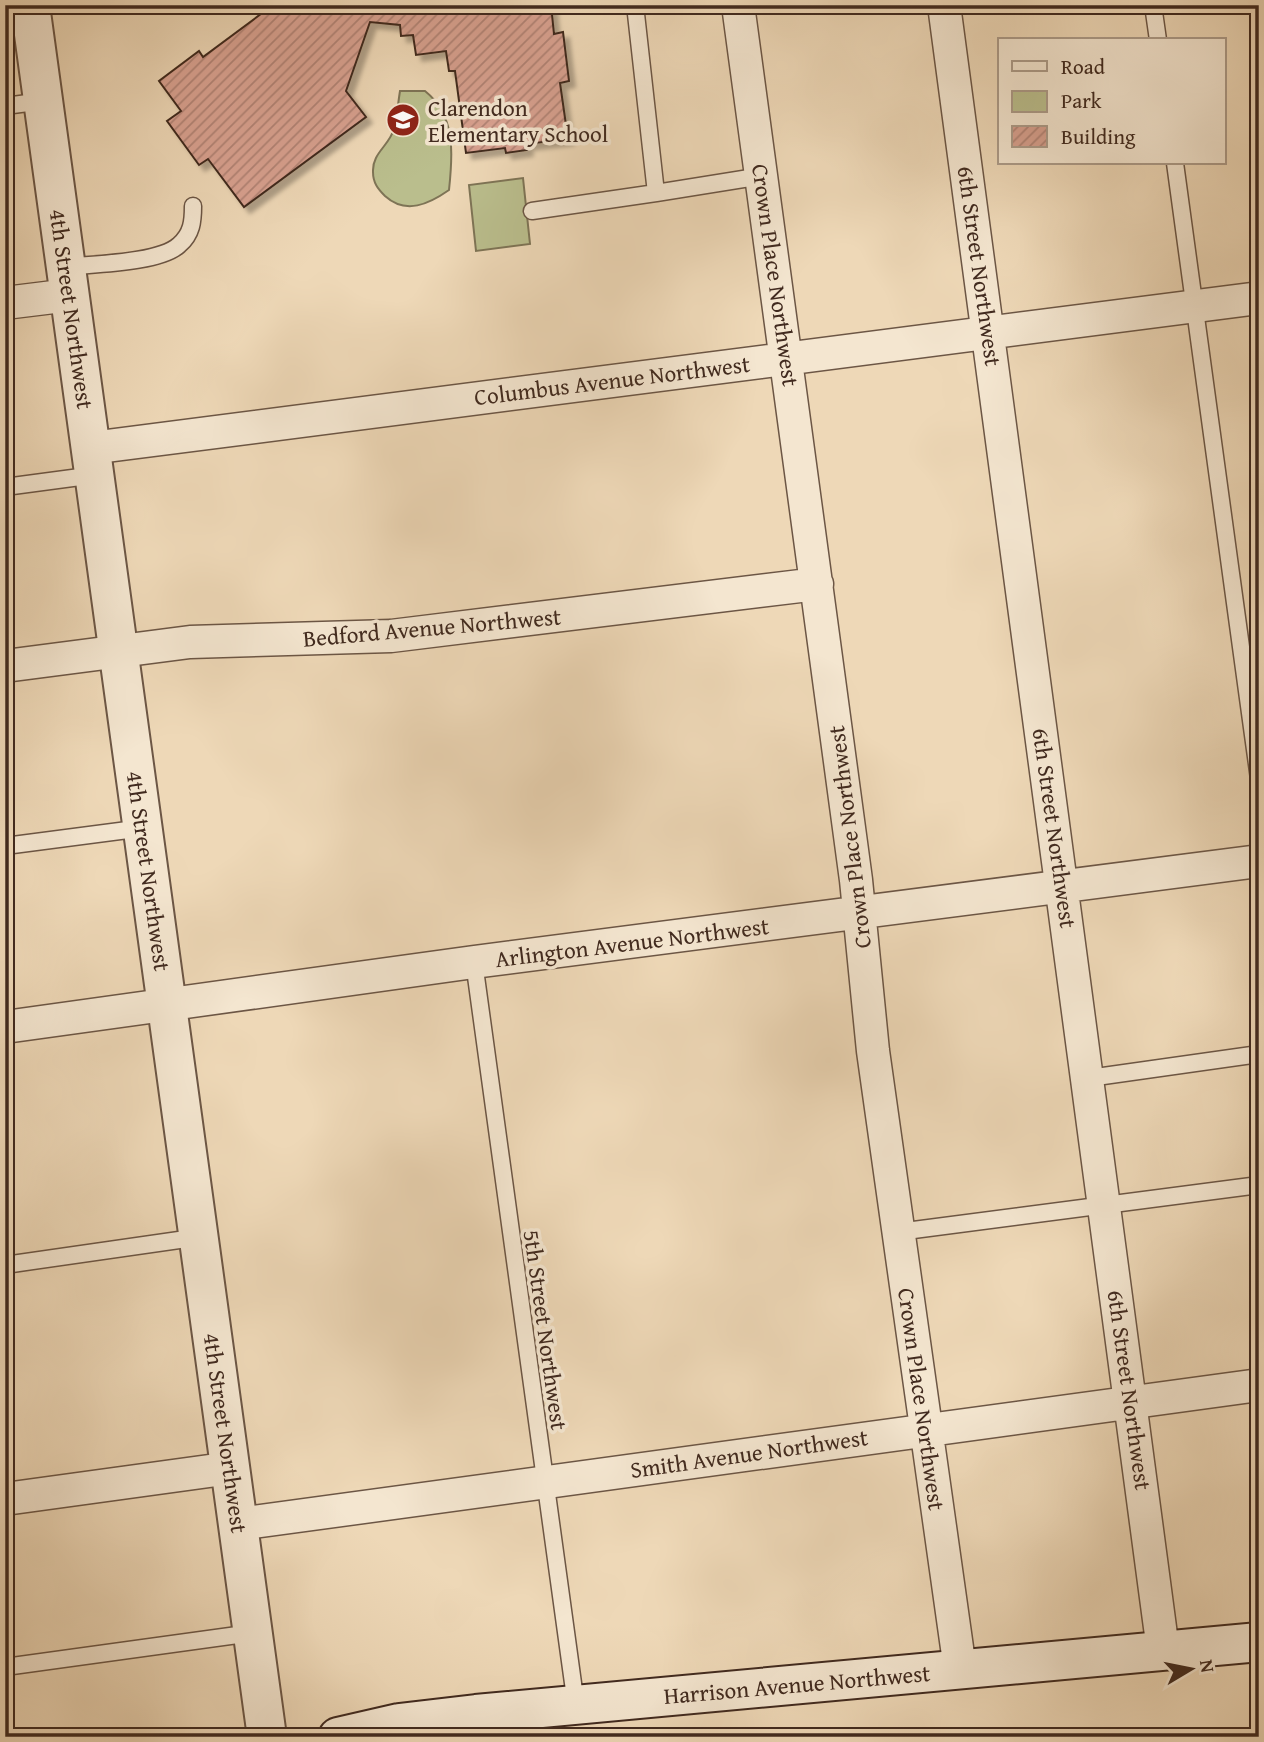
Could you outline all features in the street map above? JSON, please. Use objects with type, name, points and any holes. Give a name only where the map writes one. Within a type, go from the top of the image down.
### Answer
[{"type":"street","name":"4th Street Northwest","points":[[30,5],[267,1737]]},
{"type":"street","name":"Crown Place Northwest","points":[[738,5],[788,358],[873,1051],[960,1669]]},
{"type":"street","name":"6th Street Northwest","points":[[944,5],[1089,1078],[1163,1650]]},
{"type":"street","points":[[5,303],[68,281]]},
{"type":"street","name":"Columbus Avenue Northwest","points":[[93,461],[788,358],[1259,299]]},
{"type":"street","name":"Bedford Avenue Northwest","points":[[5,666],[190,642],[381,636],[817,584]]},
{"type":"street","name":"Arlington Avenue Northwest","points":[[5,1027],[474,962],[1259,861]]},
{"type":"street","name":"Smith Avenue Northwest","points":[[239,1524],[926,1428],[1259,1385]]},
{"type":"street","points":[[5,1499],[231,1468]]},
{"type":"street","name":"Harrison Avenue Northwest","points":[[338,1737],[399,1723],[576,1704],[1259,1642]]},
{"type":"lane","points":[[635,5],[656,193]]},
{"type":"lane","points":[[1153,5],[1158,38]]},
{"type":"lane","points":[[5,106],[43,101]]},
{"type":"lane","points":[[1175,164],[1259,779]]},
{"type":"lane","points":[[532,211],[762,176]]},
{"type":"lane","points":[[68,281],[177,248],[193,225],[193,206]]},
{"type":"lane","points":[[5,487],[93,461]]},
{"type":"lane","points":[[5,846],[143,828]]},
{"type":"lane","name":"5th Street Northwest","points":[[474,962],[576,1704]]},
{"type":"lane","points":[[1089,1078],[1259,1054]]},
{"type":"lane","points":[[898,1232],[1259,1185]]},
{"type":"lane","points":[[5,1265],[200,1237]]},
{"type":"lane","points":[[5,1667],[254,1633]]},
{"type":"green space","points":[[400,91],[425,91],[442,112],[450,136],[449,190],[434,200],[409,206],[393,202],[385,196],[373,176],[375,160],[394,129]]},
{"type":"green space","points":[[523,178],[530,244],[476,251],[469,185]]},
{"type":"building","points":[[273,5],[289,5],[293,11],[302,5],[551,5],[554,34],[563,32],[569,81],[560,83],[568,139],[526,144],[527,150],[506,153],[505,148],[466,153],[455,71],[449,71],[446,51],[416,55],[413,35],[401,36],[400,25],[370,22],[346,91],[366,117],[244,207],[208,159],[199,165],[167,121],[181,111],[159,81],[199,51],[203,57]]},
{"type":"place","name":"Clarendon Elementary School","points":[[403,120]]}]
